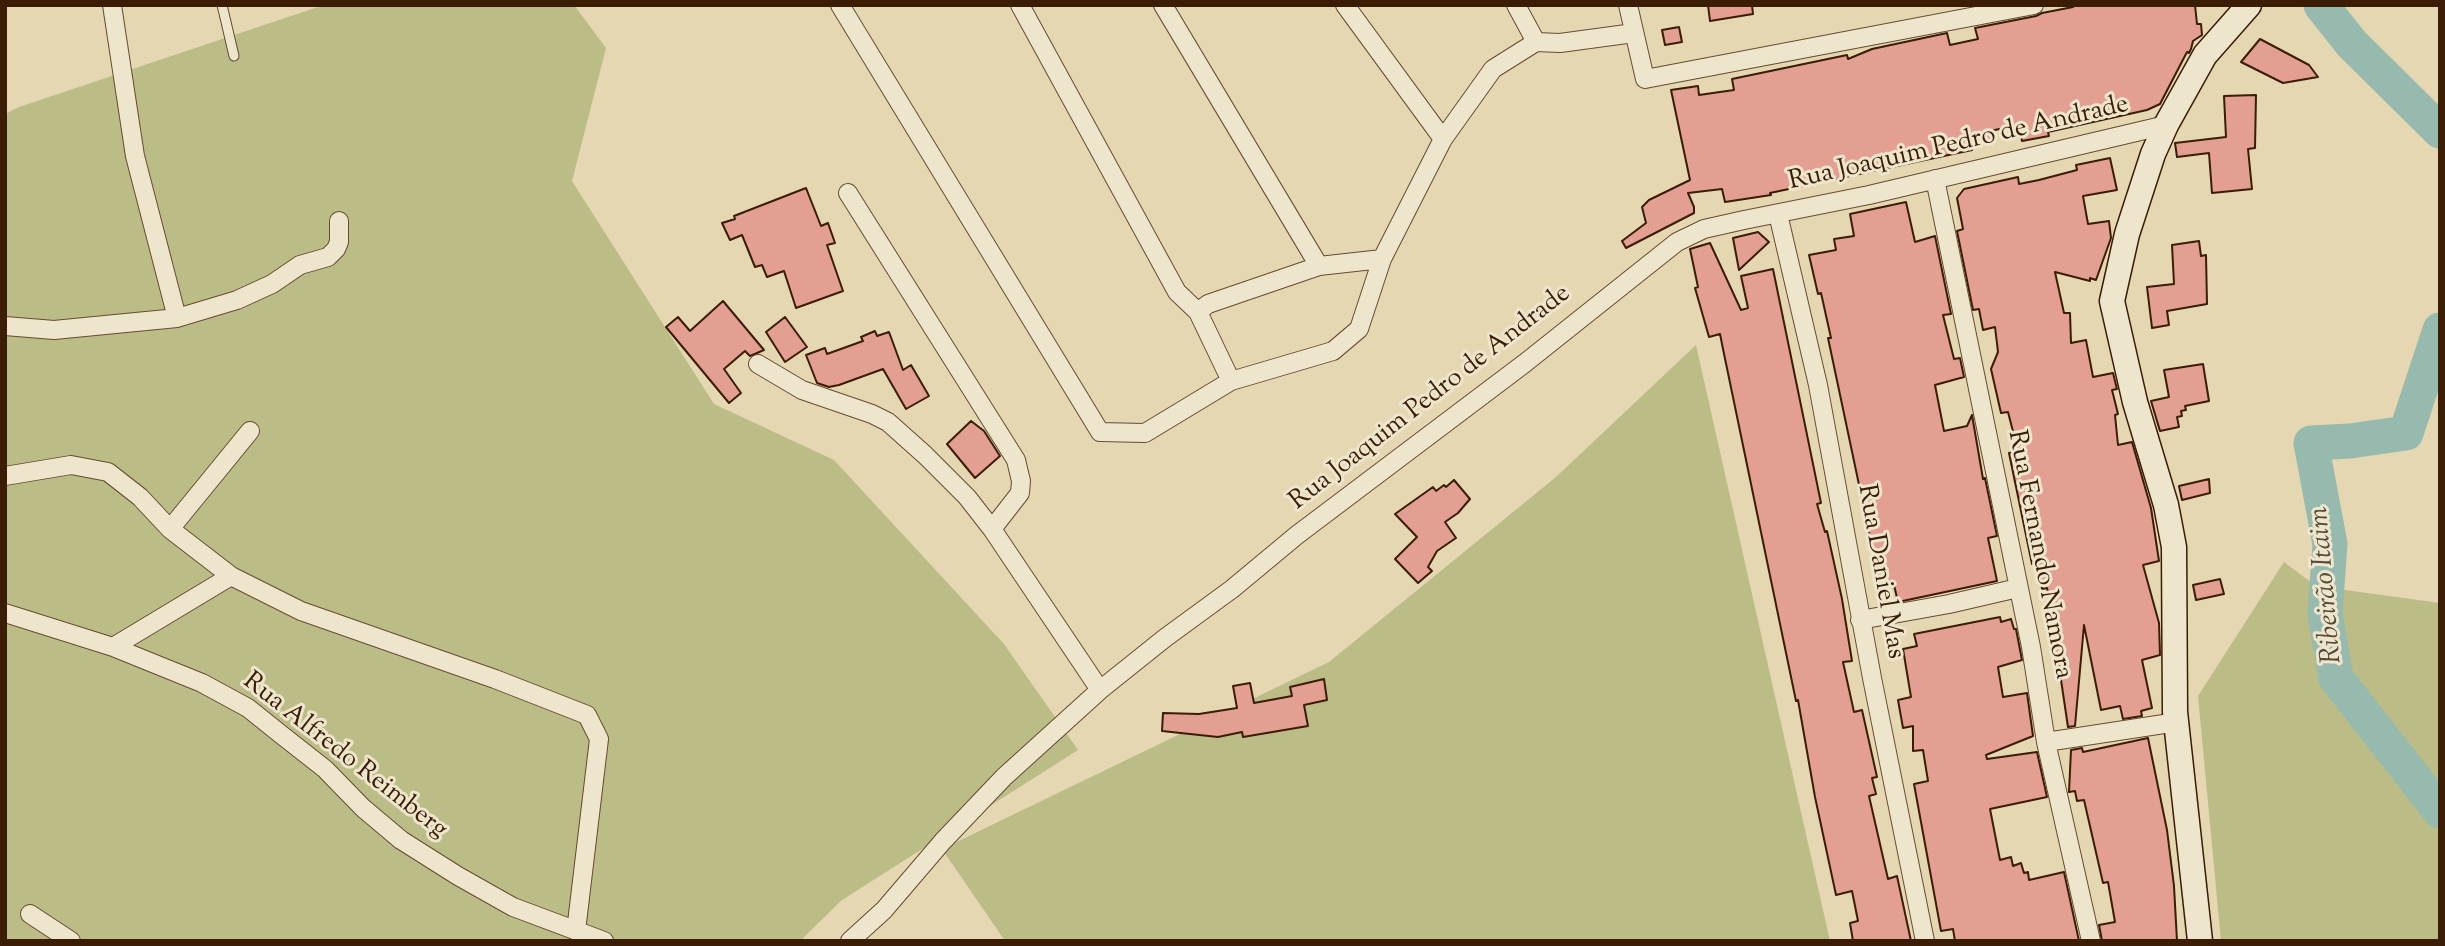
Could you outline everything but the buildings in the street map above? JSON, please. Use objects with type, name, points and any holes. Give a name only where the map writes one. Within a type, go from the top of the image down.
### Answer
[{"type":"main road","points":[[2200,941],[2177,722],[2174,547],[2166,505],[2135,402],[2112,301],[2127,234],[2153,154],[2166,125],[2205,55],[2244,7]]},
{"type":"street","points":[[112,5],[135,156],[177,318]]},
{"type":"street","points":[[840,5],[1100,432],[1145,433],[1231,381],[1332,351],[1359,329],[1382,259],[1443,139],[1493,69],[1536,42],[1560,43],[1634,33]]},
{"type":"street","points":[[1020,5],[1177,292],[1198,312],[1231,381]]},
{"type":"street","points":[[1163,5],[1320,267]]},
{"type":"street","points":[[1345,5],[1443,139]]},
{"type":"street","points":[[1516,5],[1536,42]]},
{"type":"street","points":[[1628,5],[1645,79],[2034,5]]},
{"type":"street","name":"Rua Joaquim Pedro de Andrade","points":[[850,941],[884,909],[1004,777],[1100,690],[1232,589],[1297,535],[1525,363],[1677,242],[1704,229],[2166,125]]},
{"type":"street","name":"Rua Fernando Namora","points":[[1935,179],[2031,647],[2046,742],[2091,941]]},
{"type":"street","points":[[848,193],[1016,460],[1021,481],[1020,493],[992,529]]},
{"type":"street","name":"Rua Daniel Mas","points":[[1779,214],[1818,385],[1860,620],[1925,941]]},
{"type":"street","points":[[5,326],[54,330],[177,318],[237,300],[272,284],[300,265],[328,257],[336,250],[339,242],[339,221]]},
{"type":"street","points":[[1198,312],[1208,304],[1320,267],[1382,259]]},
{"type":"street","points":[[758,365],[802,390],[888,422],[967,497],[992,529],[1100,690]]},
{"type":"street","points":[[170,529],[250,430]]},
{"type":"street","points":[[5,476],[71,465],[108,472],[141,497],[170,529],[231,576],[301,611],[495,679],[587,715],[599,739],[576,931]]},
{"type":"street","points":[[113,647],[231,576]]},
{"type":"street","points":[[1860,620],[2018,588]]},
{"type":"street","name":"Rua Alfredo Reimberg","points":[[5,613],[113,647],[202,683],[248,708],[325,769],[363,808],[401,840],[513,907],[604,941]]},
{"type":"street","points":[[2046,742],[2177,722]]},
{"type":"street","points":[[30,914],[71,941]]},
{"type":"lane","points":[[222,5],[234,56]]},
{"type":"green space","points":[[324,5],[574,5],[606,48],[572,181],[714,404],[834,460],[1004,644],[1078,750],[842,900],[800,941],[5,941],[5,114]]},
{"type":"green space","points":[[1696,345],[1830,941],[1005,941],[942,849],[1329,662],[1556,477]]},
{"type":"green space","points":[[2284,562],[2316,586],[2440,603],[2440,941],[2221,941],[2198,696]]},
{"type":"waterway","name":"Ribeirão Itaim","points":[[2321,5],[2352,44],[2440,131]]},
{"type":"waterway","name":"Ribeirão Itaim","points":[[2440,330],[2406,433],[2311,443],[2330,544],[2325,614],[2336,678],[2440,811]]}]
